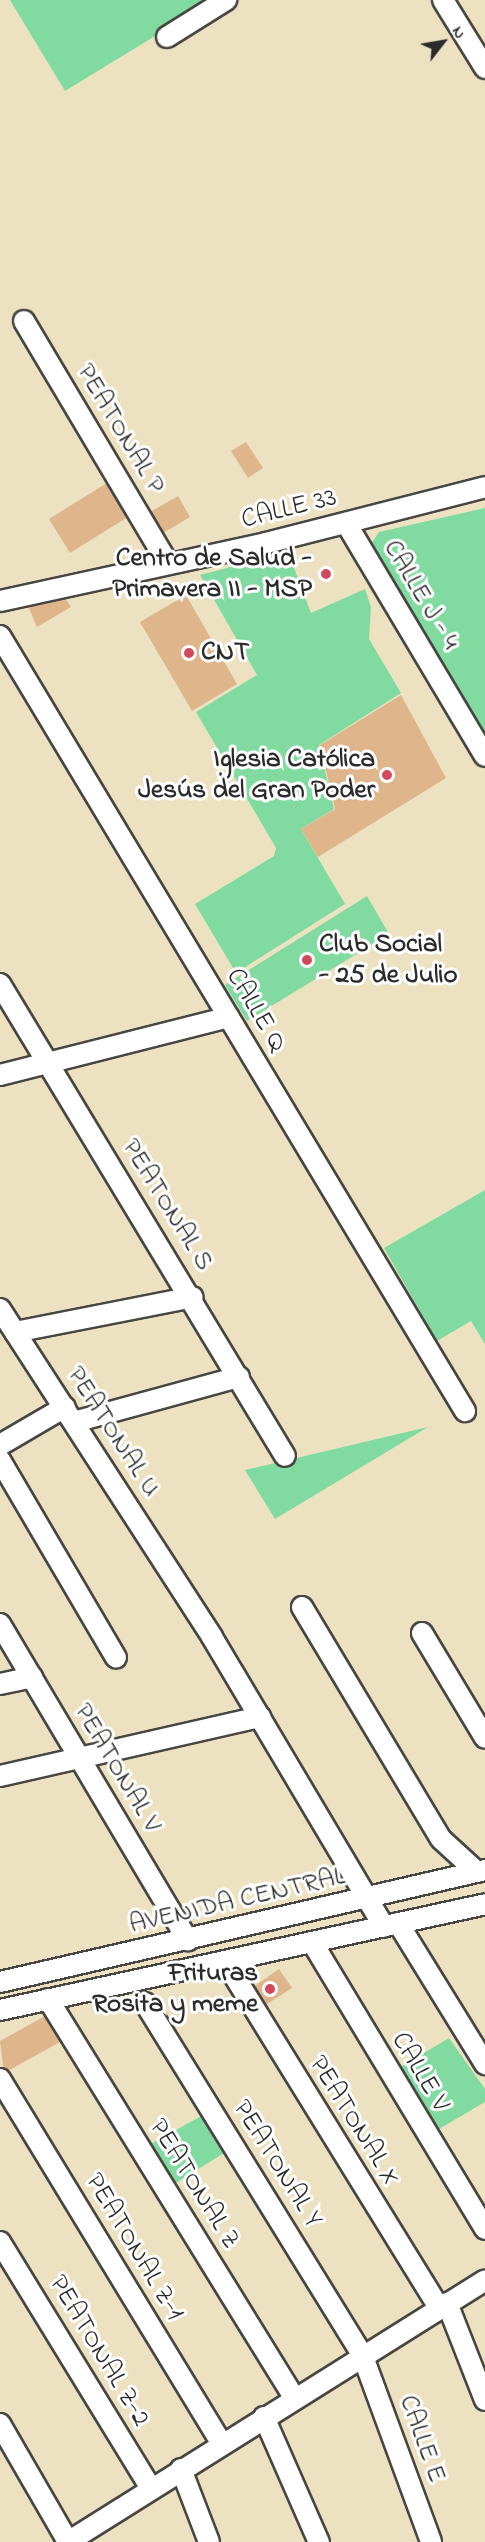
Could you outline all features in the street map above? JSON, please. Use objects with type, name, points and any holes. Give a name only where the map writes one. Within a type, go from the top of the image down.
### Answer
[{"type":"street","points":[[167,37],[226,0]]},
{"type":"street","points":[[443,0],[485,68]]},
{"type":"street","name":"PEATONAL P","points":[[24,321],[168,564]]},
{"type":"street","name":"CALLE 33","points":[[0,601],[346,523],[485,487]]},
{"type":"street","name":"CALLE J - 4","points":[[346,523],[485,756]]},
{"type":"street","name":"CALLE Q","points":[[0,636],[465,1412]]},
{"type":"street","name":"PEATONAL S","points":[[0,984],[193,1297],[285,1456]]},
{"type":"street","points":[[0,1075],[45,1060],[229,1017]]},
{"type":"street","points":[[15,1332],[193,1297]]},
{"type":"street","name":"PEATONAL U","points":[[0,1309],[260,1717],[368,1899],[391,1925],[485,2064]]},
{"type":"street","points":[[0,1445],[69,1414],[239,1377]]},
{"type":"street","points":[[0,1460],[117,1659]]},
{"type":"street","points":[[302,1606],[441,1839],[481,1871]]},
{"type":"street","name":"PEATONAL V","points":[[0,1624],[188,1940]]},
{"type":"street","points":[[422,1633],[485,1738]]},
{"type":"street","points":[[0,1684],[32,1677]]},
{"type":"street","points":[[0,1776],[260,1717]]},
{"type":"street","name":"AVENIDA CENTRAL","points":[[0,1982],[368,1899],[481,1871]]},
{"type":"street","name":"AVENIDA CENTRAL","points":[[0,2010],[485,1904]]},
{"type":"street","name":"CALLE V","points":[[312,1942],[485,2229]]},
{"type":"street","name":"PEATONAL X","points":[[225,1961],[443,2305],[485,2400]]},
{"type":"street","name":"PEATONAL Z","points":[[48,1999],[294,2398]]},
{"type":"street","name":"PEATONAL Y","points":[[145,2003],[362,2354]]},
{"type":"street","name":"PEATONAL Z-1","points":[[0,2079],[221,2443]]},
{"type":"street","name":"PEATONAL Z-2","points":[[0,2242],[151,2488]]},
{"type":"street","points":[[0,2424],[68,2542],[362,2354],[485,2280]]},
{"type":"street","name":"CALLE E","points":[[362,2354],[430,2542]]},
{"type":"street","points":[[264,2417],[319,2542]]},
{"type":"street","points":[[181,2469],[209,2542]]},
{"type":"green space","points":[[10,0],[214,0],[65,91]]},
{"type":"green space","points":[[485,508],[485,748],[367,550],[379,532]]},
{"type":"green space","points":[[288,552],[311,613],[365,589],[371,607],[369,639],[401,693],[319,745],[334,809],[301,829],[345,904],[236,973],[195,904],[274,856],[276,848],[196,712],[257,675],[200,575]]},
{"type":"green space","name":"Club Social - 25 de Julio","points":[[367,896],[389,934],[247,1021],[225,985]]},
{"type":"green space","points":[[485,1190],[485,1344],[471,1321],[437,1341],[384,1248]]},
{"type":"green space","points":[[428,1427],[275,1519],[245,1470]]},
{"type":"green space","points":[[449,2038],[485,2089],[485,2102],[434,2132],[397,2069]]},
{"type":"green space","points":[[205,2114],[224,2153],[171,2186],[145,2147]]},
{"type":"building","points":[[246,442],[263,468],[248,478],[231,451]]},
{"type":"building","points":[[110,481],[131,515],[70,553],[49,519]]},
{"type":"building","points":[[178,496],[190,517],[158,536],[145,515]]},
{"type":"building","name":"CNT","points":[[186,595],[237,684],[192,711],[140,622]]},
{"type":"building","points":[[64,596],[71,607],[37,627],[27,604]]},
{"type":"building","name":"Iglesia Católica Jesús del Gran Poder","points":[[401,695],[446,778],[318,857],[301,829],[335,809],[320,745]]},
{"type":"building","name":"Frituras Rosita y meme","points":[[279,1969],[292,1988],[261,2008],[249,1990]]},
{"type":"building","points":[[45,2016],[60,2042],[4,2073],[0,2041]]},
{"type":"place","name":"Centro de Salud - Primavera II - MSP","points":[[326,574]]},
{"type":"place","name":"CNT","points":[[189,653]]},
{"type":"place","name":"Iglesia Católica Jesús del Gran Poder","points":[[387,775]]},
{"type":"place","name":"Club Social - 25 de Julio","points":[[307,960]]},
{"type":"place","name":"Frituras Rosita y meme","points":[[270,1989]]}]
